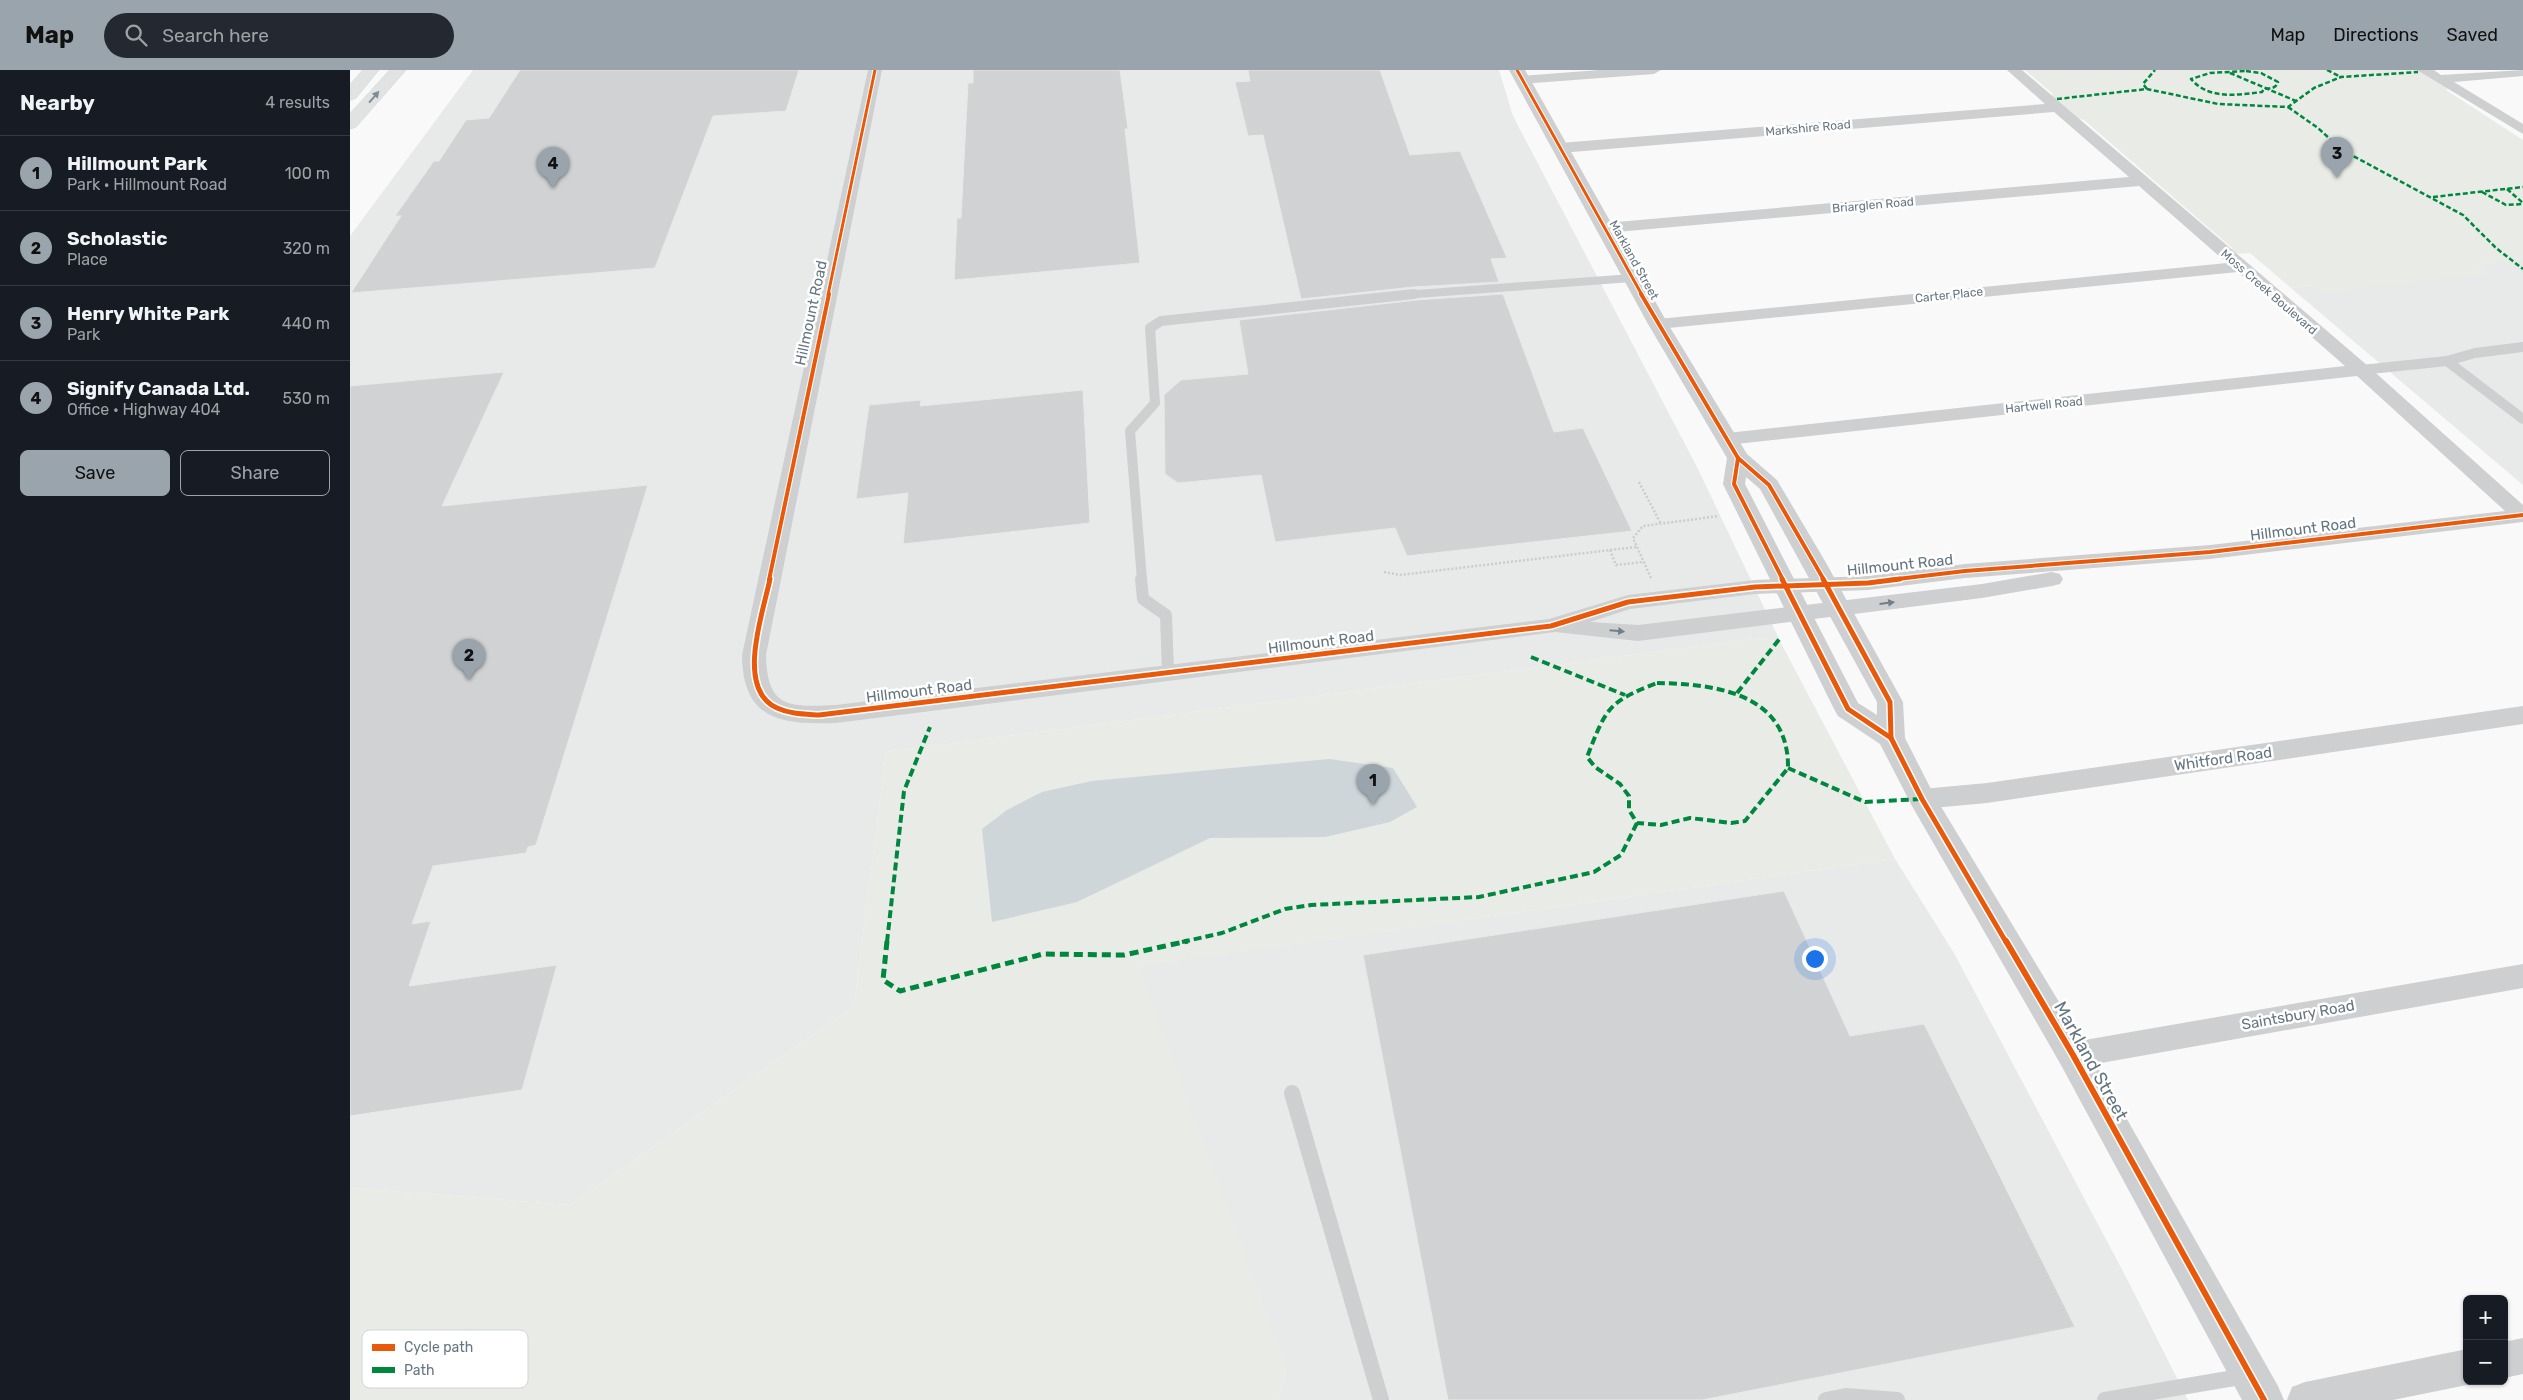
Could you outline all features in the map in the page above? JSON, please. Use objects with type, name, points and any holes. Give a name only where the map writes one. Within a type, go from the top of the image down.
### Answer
[{"type":"highway","points":[[350,96],[371,70]]},
{"type":"highway","points":[[350,124],[398,70]]},
{"type":"street","name":"Hillmount Road","points":[[874,70],[758,630],[753,672],[757,690],[770,703],[786,712],[821,714],[1550,626],[1628,602],[1785,586],[1868,583],[1965,571],[2210,552],[2523,516]]},
{"type":"street","points":[[1519,75],[1654,70]]},
{"type":"street","name":"Moss Creek Boulevard","points":[[2014,70],[2361,370],[2523,516]]},
{"type":"street","points":[[2424,70],[2523,130]]},
{"type":"street","points":[[2439,79],[2523,72]]},
{"type":"street","name":"Markland Street","points":[[1519,75],[1658,324],[1732,449],[1769,484],[1826,585],[1890,702],[1891,738],[1922,799],[2073,1055],[2258,1388]]},
{"type":"street","name":"Markshire Road","points":[[1560,148],[2056,108]]},
{"type":"street","name":"Briarglen Road","points":[[1605,228],[2142,181]]},
{"type":"street","name":"Carter Place","points":[[1658,324],[2240,267]]},
{"type":"street","name":"Hartwell Road","points":[[1732,449],[2361,370]]},
{"type":"street","name":"Markland Street","points":[[1732,449],[1734,484],[1848,709],[1891,738]]},
{"type":"street","name":"Hillmount Road","points":[[1550,626],[1638,633],[1839,610],[1982,591],[2210,552]]},
{"type":"street","name":"Whitford Road","points":[[1922,799],[1987,793],[2523,716]]},
{"type":"street","name":"Saintsbury Road","points":[[2073,1055],[2523,976]]},
{"type":"street","points":[[2508,1359],[2523,1356]]},
{"type":"street","points":[[2305,1400],[2463,1369]]},
{"type":"lane","points":[[1168,673],[1166,616],[1143,598],[1130,431],[1155,403],[1150,328],[1161,321],[1415,294],[1632,278]]},
{"type":"lane","points":[[2361,370],[2447,361],[2488,351],[2523,348]]},
{"type":"lane","points":[[2447,361],[2523,419]]},
{"type":"lane","points":[[1292,1093],[1381,1400]]},
{"type":"lane","points":[[2105,1400],[2258,1388]]},
{"type":"lane","points":[[1826,1400],[1846,1396],[1897,1400]]},
{"type":"path","points":[[1639,482],[1660,524]]},
{"type":"path","points":[[1651,579],[1632,538],[1643,526],[1719,516]]},
{"type":"path","points":[[1384,572],[1400,575],[1636,547]]},
{"type":"path","points":[[1610,550],[1616,565],[1643,562]]},
{"type":"shaded area","points":[[473,70],[1499,70],[1513,116],[1697,467],[1782,645],[1762,638],[886,752],[854,1006],[570,1205],[350,1188],[350,236]]},
{"type":"shaded area","points":[[2025,70],[2418,70],[2449,88],[2446,90],[2523,140],[2523,259],[2476,265],[2489,274],[2321,293],[2311,285],[2291,288],[2250,253],[2233,254],[2230,252],[2232,248],[2084,120],[2075,118],[2051,97],[2053,94]]},
{"type":"shaded area","points":[[2523,259],[2523,485],[2291,288]]},
{"type":"shaded area","points":[[1762,638],[1782,645],[1895,859],[1139,966],[1286,1370],[1278,1400],[350,1400],[350,1188],[570,1205],[854,1006],[886,752]]},
{"type":"shaded area","points":[[1329,759],[1393,768],[1417,807],[1390,822],[1325,837],[1210,838],[1077,902],[992,922],[982,829],[1007,810],[1042,792],[1092,781]]},
{"type":"shaded area","points":[[1895,859],[1954,953],[2127,1279],[2188,1400],[1278,1400],[1286,1370],[1138,966]]},
{"type":"building","points":[[520,70],[799,70],[786,111],[713,116],[655,268],[351,293],[401,216],[395,216],[434,161],[439,161],[466,120],[489,118]]},
{"type":"building","points":[[973,70],[1120,70],[1128,129],[1125,129],[1140,263],[954,280],[957,218],[961,218],[968,83],[973,83]]},
{"type":"building","points":[[1248,70],[1380,70],[1410,155],[1460,151],[1507,258],[1491,259],[1499,282],[1413,287],[1301,299],[1263,135],[1248,136],[1235,82],[1250,81]]},
{"type":"building","points":[[1503,294],[1554,432],[1583,428],[1632,531],[1407,556],[1395,528],[1275,542],[1261,475],[1178,483],[1165,474],[1164,395],[1181,380],[1248,374],[1239,320],[1417,300]]},
{"type":"building","points":[[504,372],[442,506],[648,485],[536,845],[528,847],[526,853],[433,866],[412,924],[431,921],[409,986],[557,965],[522,1090],[350,1116],[350,386]]},
{"type":"building","points":[[1083,390],[1090,523],[903,544],[908,493],[856,499],[869,405],[921,400],[920,406]]},
{"type":"building","points":[[1784,891],[1850,1036],[1924,1024],[2075,1327],[1702,1400],[1448,1400],[1363,955]]},
{"type":"marked path","points":[[2147,89],[2143,84],[2155,70]]},
{"type":"marked path","points":[[2327,70],[2341,77]]},
{"type":"marked path","points":[[2246,71],[2261,73],[2274,78],[2278,82],[2277,85],[2274,88],[2264,89],[2262,92],[2224,95],[2205,91],[2191,79],[2203,74],[2246,71]]},
{"type":"marked path","points":[[2057,99],[2147,89],[2218,104],[2288,107],[2314,88],[2341,77],[2418,72]]},
{"type":"marked path","points":[[2230,73],[2296,101]]},
{"type":"marked path","points":[[2288,107],[2318,128],[2342,150],[2433,197],[2463,215],[2496,248],[2523,269]]},
{"type":"marked path","points":[[2433,197],[2523,187]]},
{"type":"marked path","points":[[2507,189],[2523,203]]},
{"type":"marked path","points":[[2482,192],[2506,205],[2517,206],[2523,204]]},
{"type":"marked path","points":[[1737,693],[1781,637]]},
{"type":"marked path","points":[[1531,657],[1625,695]]},
{"type":"marked path","points":[[1657,683],[1695,685],[1734,693],[1752,701],[1767,712],[1779,726],[1788,748],[1788,768],[1745,821],[1731,823],[1690,818],[1661,825],[1637,823],[1629,810],[1629,796],[1620,784],[1595,767],[1587,757],[1603,716],[1625,695],[1657,683]]},
{"type":"marked path","points":[[930,727],[904,791],[883,980],[900,991],[1043,954],[1124,955],[1222,933],[1285,909],[1311,905],[1479,897],[1594,872],[1621,855],[1637,823]]},
{"type":"marked path","points":[[1788,768],[1865,802],[1922,799]]},
{"type":"cycle path","points":[[875,70],[754,655],[754,675],[758,690],[776,708],[788,712],[819,715],[836,714],[1551,626],[1628,602],[1755,587],[1868,583],[1965,571],[2210,552],[2523,515]]},
{"type":"cycle path","points":[[1517,70],[1658,324],[1738,458],[1769,485],[1813,561],[1890,702],[1891,738],[1922,799],[2073,1055],[2264,1400]]},
{"type":"cycle path","points":[[1738,458],[1734,484],[1848,709],[1891,738]]},
{"type":"place","name":"Henry White Park","points":[[2337,178]]},
{"type":"place","name":"Signify Canada Ltd.","points":[[553,188]]},
{"type":"place","name":"Scholastic","points":[[469,680]]},
{"type":"place","name":"Hillmount Park","points":[[1373,805]]}]
